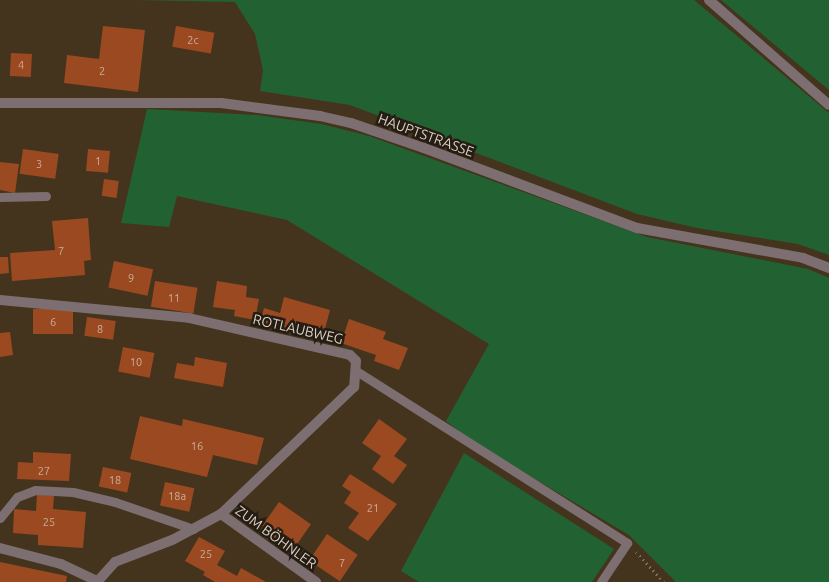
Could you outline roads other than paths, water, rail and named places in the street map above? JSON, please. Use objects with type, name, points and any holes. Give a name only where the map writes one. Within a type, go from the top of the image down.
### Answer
[{"type":"street","points":[[709,0],[829,105]]},
{"type":"street","name":"HAUPTSTRASSE","points":[[0,103],[221,103],[320,116],[424,148],[637,228],[803,258],[829,268]]},
{"type":"street","name":"ROTLAUBWEG","points":[[0,300],[189,318],[350,355],[356,361],[358,372]]},
{"type":"street","points":[[0,548],[61,564],[99,582],[115,562],[194,529],[221,514],[354,386],[358,372]]},
{"type":"street","name":"ZUM BÖHNLER","points":[[221,514],[316,582]]},
{"type":"lane","points":[[0,197],[46,196]]},
{"type":"lane","points":[[358,372],[627,543],[601,582]]},
{"type":"lane","points":[[0,518],[17,497],[35,490],[72,492],[115,502],[194,529]]}]
